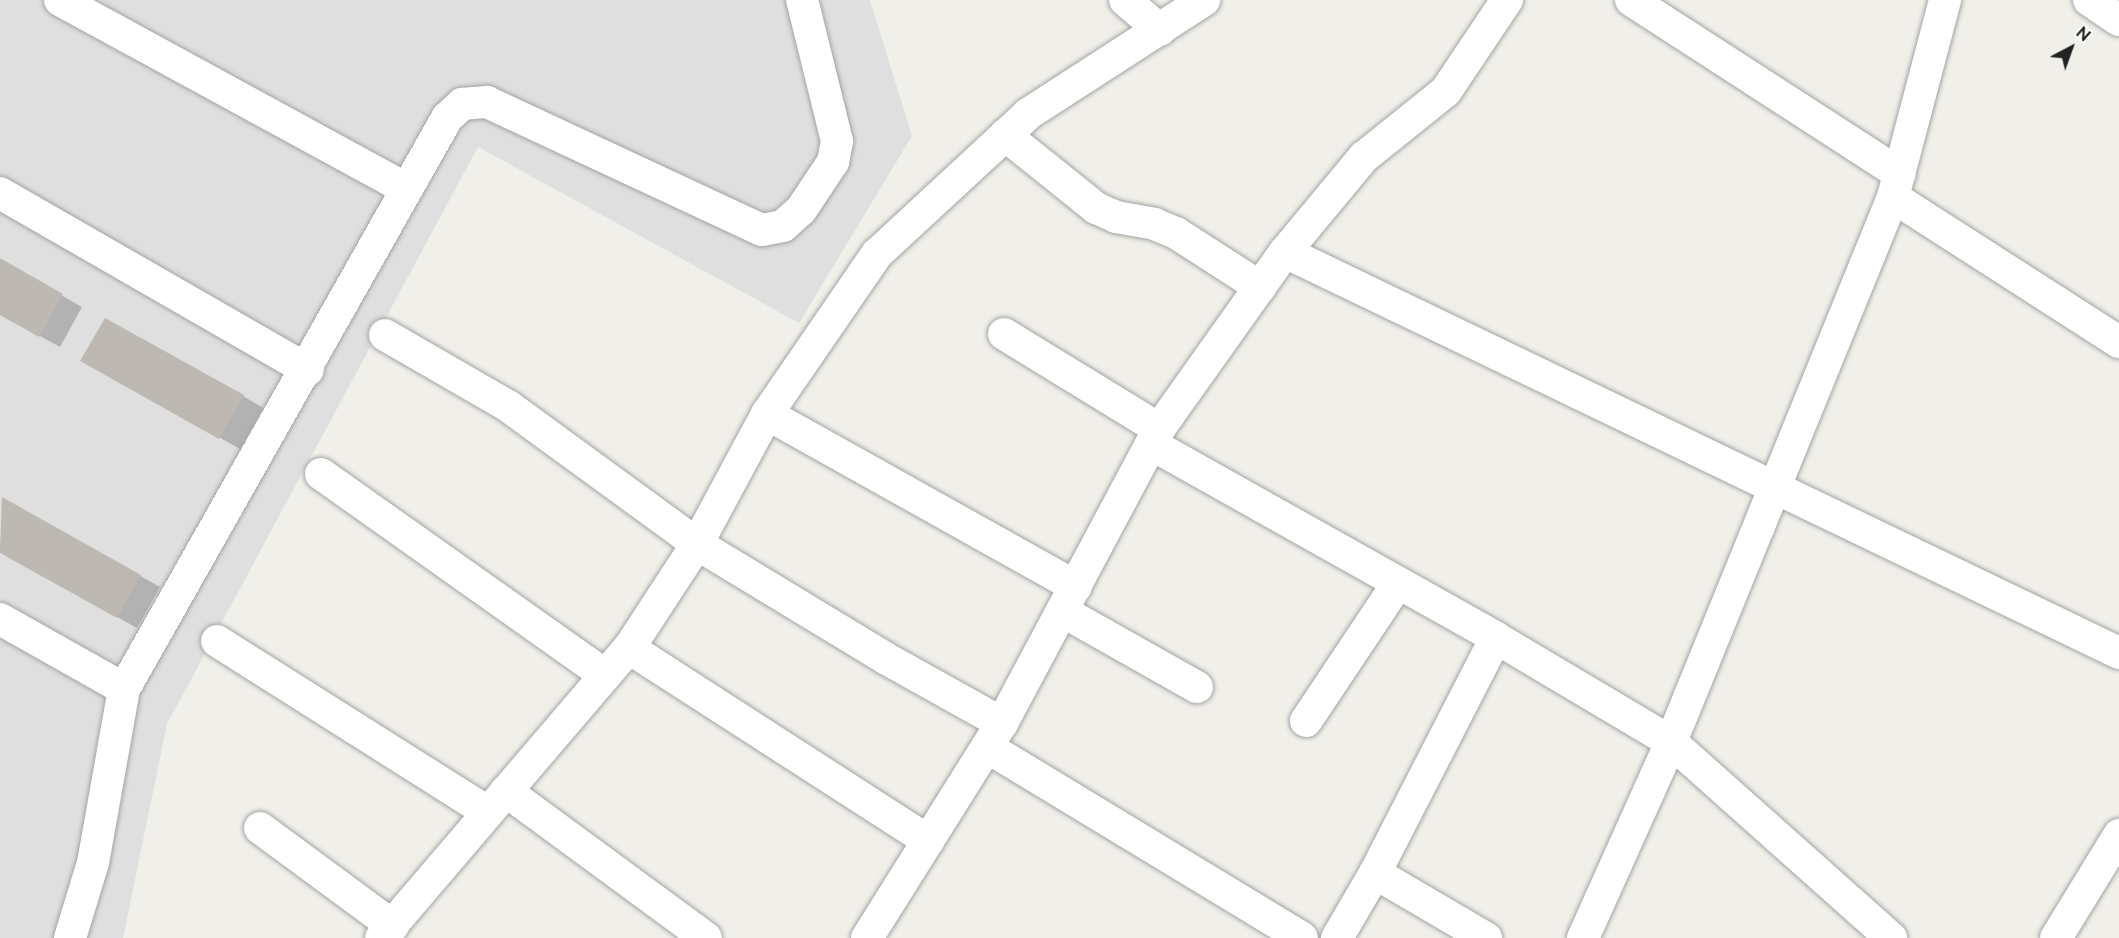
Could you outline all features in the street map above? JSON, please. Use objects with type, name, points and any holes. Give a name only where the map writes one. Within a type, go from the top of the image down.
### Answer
[{"type":"street","points":[[60,0],[406,189]]},
{"type":"street","points":[[70,938],[93,862],[124,689],[308,370],[447,118],[462,104],[487,102],[762,230],[783,225],[801,210],[833,162],[837,141],[802,0]]},
{"type":"street","points":[[1125,0],[1160,30]]},
{"type":"street","points":[[260,828],[387,932],[629,648],[697,544],[767,414],[877,254],[1028,114],[1204,0]]},
{"type":"street","points":[[867,938],[994,735],[1155,436],[1285,252],[1364,157],[1446,90],[1508,0]]},
{"type":"street","points":[[1631,0],[2119,342]]},
{"type":"street","points":[[1583,938],[1671,742],[1776,490],[1896,186],[1945,0]]},
{"type":"street","points":[[2089,0],[2119,20]]},
{"type":"street","points":[[1005,135],[1096,208],[1116,218],[1154,224],[1176,233],[1260,287]]},
{"type":"street","points":[[0,193],[308,370]]},
{"type":"street","points":[[1285,252],[2119,653]]},
{"type":"street","points":[[1004,334],[1155,436],[1398,583],[1671,742],[1891,938]]},
{"type":"street","points":[[385,335],[508,406],[697,544],[885,658],[994,735],[1302,938]]},
{"type":"street","points":[[767,414],[1069,599],[1197,687]]},
{"type":"street","points":[[321,474],[605,675]]},
{"type":"street","points":[[1306,721],[1398,583]]},
{"type":"street","points":[[0,620],[124,689]]},
{"type":"street","points":[[1337,938],[1375,873],[1496,638]]},
{"type":"street","points":[[217,641],[497,802],[706,938]]},
{"type":"street","points":[[629,648],[928,841]]},
{"type":"street","points":[[2056,938],[2119,835]]},
{"type":"street","points":[[1375,873],[1486,938]]},
{"type":"shaded area","points":[[0,0],[870,0],[912,136],[799,323],[478,147],[167,724],[123,938],[0,938]]},
{"type":"building","points":[[0,258],[63,294],[39,337],[0,315]]},
{"type":"building","points":[[105,318],[244,395],[219,439],[80,361]]},
{"type":"building","points":[[2,497],[141,575],[117,618],[0,553]]}]
